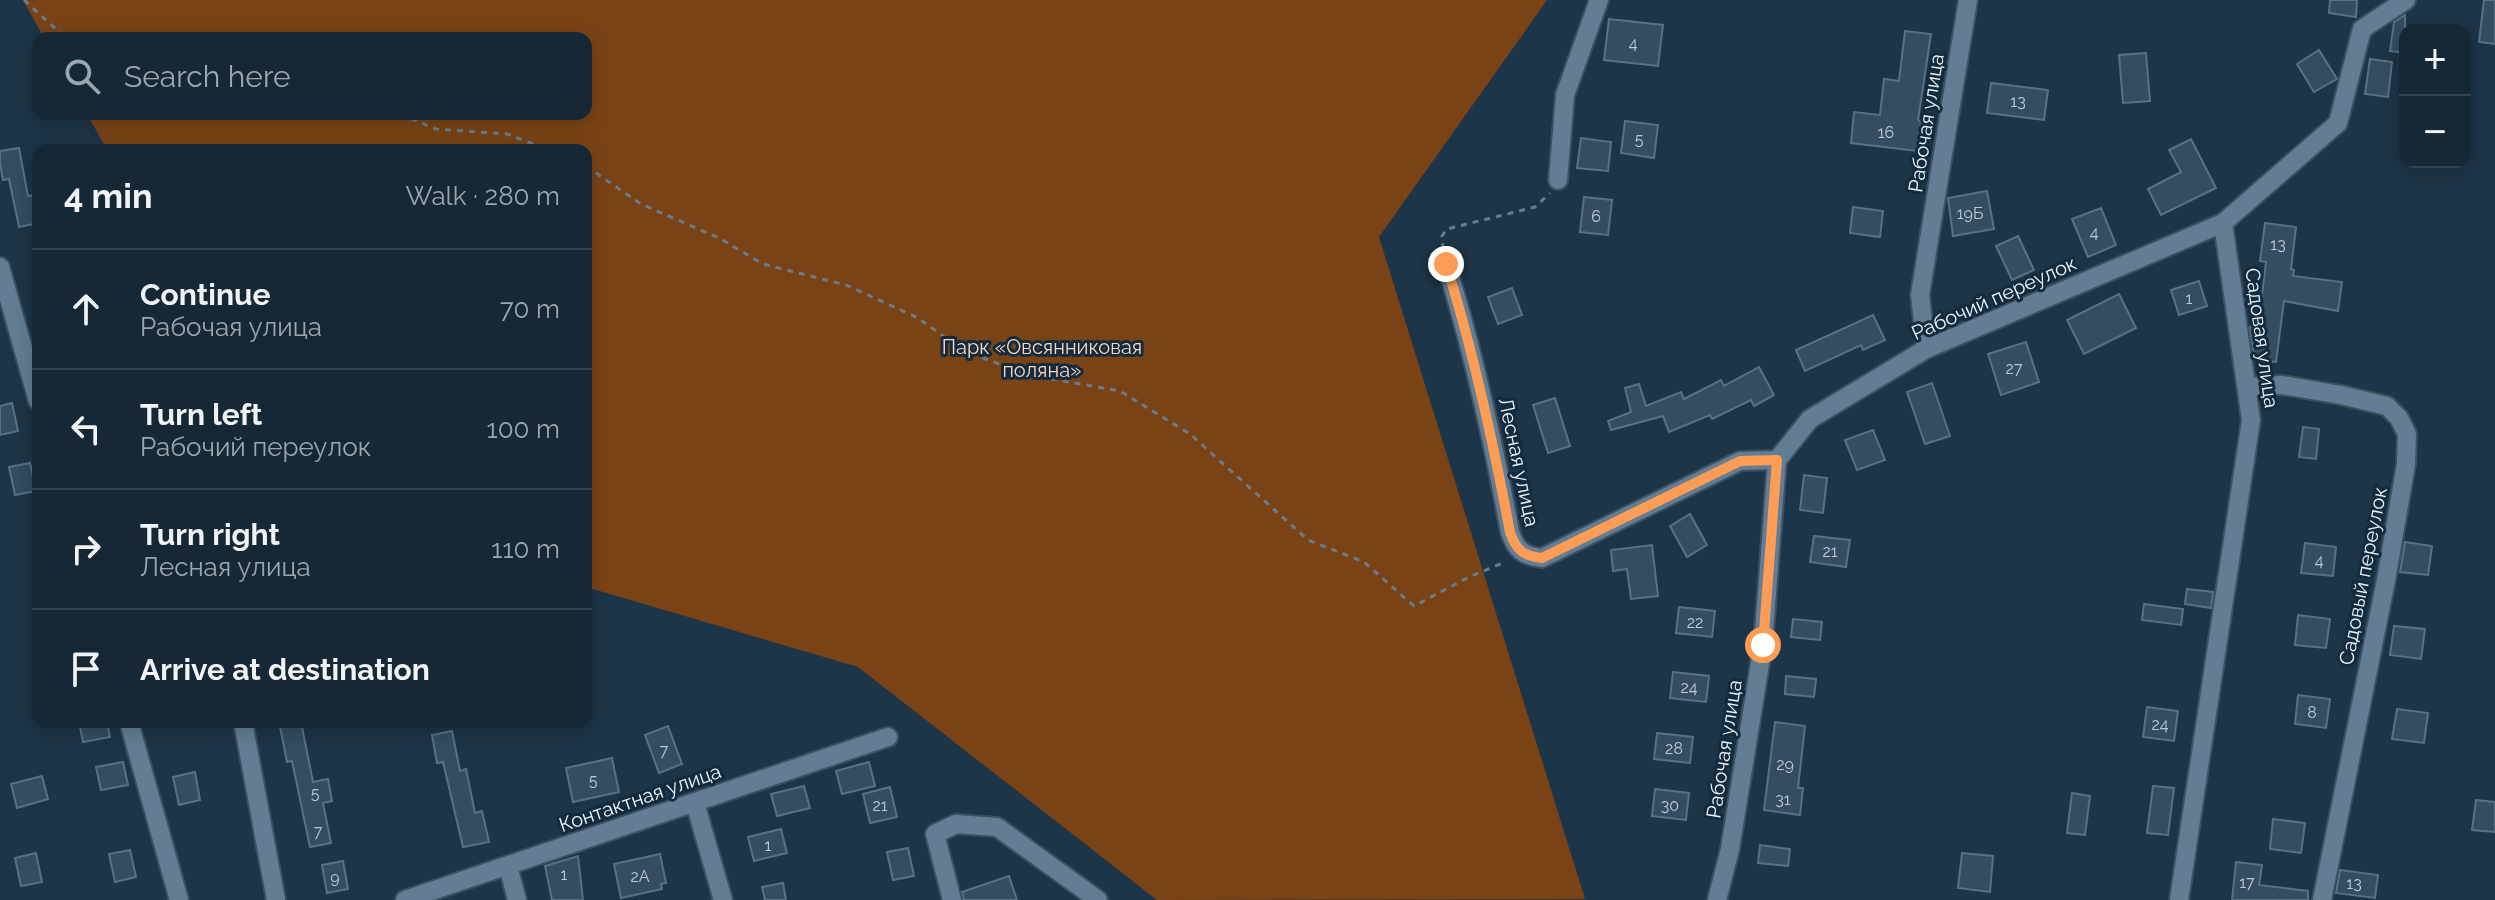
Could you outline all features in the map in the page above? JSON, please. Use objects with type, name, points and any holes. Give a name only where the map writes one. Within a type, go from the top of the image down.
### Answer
[{"type":"street","points":[[1558,180],[1565,95],[1599,0]]},
{"type":"street","name":"Рабочая улица","points":[[1926,349],[1920,295],[1968,0]]},
{"type":"street","points":[[2223,223],[2338,123],[2362,29],[2406,0]]},
{"type":"street","name":"Рабочий переулок","points":[[1777,460],[1810,419],[1926,349],[2223,223]]},
{"type":"street","name":"Садовая улица","points":[[2179,900],[2251,420],[2223,223]]},
{"type":"street","name":"Лесная улица","points":[[1446,264],[1467,331],[1489,421],[1510,532],[1515,546],[1534,557]]},
{"type":"street","points":[[0,267],[32,380]]},
{"type":"street","name":"Садовый переулок","points":[[2247,387],[2282,385],[2387,406],[2399,418],[2407,434],[2406,464],[2387,575],[2322,900]]},
{"type":"street","points":[[1534,557],[1740,461],[1777,460]]},
{"type":"street","name":"Рабочая улица","points":[[1717,900],[1730,849],[1763,645],[1777,460]]},
{"type":"street","points":[[131,728],[179,900]]},
{"type":"street","points":[[244,728],[276,900]]},
{"type":"street","name":"Контактная улица","points":[[405,900],[888,737]]},
{"type":"street","points":[[695,803],[723,900]]},
{"type":"street","points":[[952,900],[935,834],[956,824],[997,827],[1098,900]]},
{"type":"street","points":[[508,866],[517,900]]},
{"type":"path","points":[[24,0],[59,32]]},
{"type":"path","points":[[414,120],[436,129],[507,134],[533,144]]},
{"type":"path","points":[[592,170],[641,204],[719,238],[763,264],[846,285],[918,318],[964,351],[1029,375],[1120,391],[1190,434],[1308,540],[1364,562],[1414,606],[1469,577],[1534,557]]},
{"type":"path","points":[[1446,264],[1442,236],[1447,229],[1535,207],[1548,197],[1558,180]]},
{"type":"green space","name":"Парк «Овсянниковая поляна»","points":[[23,0],[1547,0],[1379,237],[1585,899],[1157,900],[858,667],[592,589],[592,144],[104,144],[90,120],[592,120],[592,32],[41,32]]},
{"type":"building","points":[[2330,0],[2357,0],[2356,17],[2329,13]]},
{"type":"building","points":[[2484,0],[2495,0],[2495,44],[2479,42]]},
{"type":"building","points":[[2405,15],[2405,24],[2399,24],[2399,52],[2390,51],[2394,22]]},
{"type":"building","points":[[1609,19],[1663,25],[1658,66],[1604,60]]},
{"type":"building","points":[[1905,31],[1931,34],[1918,120],[1921,121],[1917,151],[1851,143],[1854,112],[1880,115],[1884,79],[1899,81]]},
{"type":"building","points":[[2319,50],[2337,79],[2314,92],[2297,64]]},
{"type":"building","points":[[2146,53],[2150,101],[2123,103],[2119,55]]},
{"type":"building","points":[[2370,59],[2392,62],[2388,97],[2365,94]]},
{"type":"building","points":[[1991,83],[2048,90],[2044,120],[1987,113]]},
{"type":"building","points":[[1625,121],[1658,125],[1654,158],[1621,153]]},
{"type":"building","points":[[1581,138],[1611,142],[1608,171],[1577,168]]},
{"type":"building","points":[[2191,139],[2216,188],[2161,215],[2148,189],[2181,172],[2169,150]]},
{"type":"building","points":[[19,148],[28,196],[32,195],[32,224],[19,227],[9,179],[3,180],[0,151]]},
{"type":"building","points":[[1987,191],[1994,229],[1953,236],[1948,198]]},
{"type":"building","points":[[1584,197],[1612,200],[1608,235],[1580,232]]},
{"type":"building","points":[[1853,207],[1883,211],[1880,237],[1850,233]]},
{"type":"building","points":[[2101,208],[2116,245],[2088,257],[2072,219]]},
{"type":"building","points":[[2265,223],[2296,227],[2291,269],[2294,270],[2293,276],[2342,282],[2338,311],[2284,301],[2276,362],[2255,360],[2250,330],[2252,319],[2259,320],[2266,262],[2260,261]]},
{"type":"building","points":[[2018,236],[2034,270],[2012,280],[1996,246]]},
{"type":"building","points":[[2199,281],[2207,306],[2179,315],[2171,290]]},
{"type":"building","points":[[1512,288],[1522,315],[1498,324],[1488,297]]},
{"type":"building","points":[[2119,294],[2136,328],[2084,354],[2067,320]]},
{"type":"building","points":[[1873,315],[1885,340],[1863,350],[1861,345],[1805,371],[1796,350]]},
{"type":"building","points":[[2026,342],[2039,382],[2001,395],[1988,354]]},
{"type":"building","points":[[1759,367],[1774,395],[1754,406],[1751,400],[1712,419],[1710,415],[1669,432],[1663,416],[1611,430],[1608,421],[1631,412],[1625,388],[1639,384],[1646,406],[1681,392],[1684,399],[1721,380],[1724,386]]},
{"type":"building","points":[[1932,383],[1950,436],[1925,444],[1907,392]]},
{"type":"building","points":[[1555,398],[1570,446],[1548,453],[1533,405]]},
{"type":"building","points":[[12,403],[18,431],[0,435],[0,406]]},
{"type":"building","points":[[2303,427],[2319,429],[2316,459],[2299,457]]},
{"type":"building","points":[[1873,430],[1885,460],[1857,470],[1845,440]]},
{"type":"building","points":[[30,463],[32,492],[15,495],[9,467]]},
{"type":"building","points":[[1804,475],[1827,478],[1823,513],[1800,510]]},
{"type":"building","points":[[1690,514],[1707,545],[1687,557],[1670,526]]},
{"type":"building","points":[[1814,536],[1850,540],[1846,567],[1810,562]]},
{"type":"building","points":[[2405,542],[2432,546],[2428,575],[2400,572]]},
{"type":"building","points":[[2305,543],[2336,547],[2333,576],[2301,573]]},
{"type":"building","points":[[1652,545],[1658,596],[1631,599],[1627,569],[1613,571],[1611,550]]},
{"type":"building","points":[[2187,589],[2213,592],[2211,608],[2185,604]]},
{"type":"building","points":[[2144,604],[2183,609],[2181,625],[2142,620]]},
{"type":"building","points":[[1679,607],[1715,611],[1712,637],[1676,633]]},
{"type":"building","points":[[2298,615],[2330,619],[2326,648],[2295,645]]},
{"type":"building","points":[[1793,619],[1822,622],[1820,640],[1791,637]]},
{"type":"building","points":[[2394,626],[2425,629],[2421,659],[2390,655]]},
{"type":"building","points":[[1673,672],[1709,676],[1706,702],[1670,698]]},
{"type":"building","points":[[1786,676],[1816,679],[1814,697],[1785,694]]},
{"type":"building","points":[[2298,695],[2330,699],[2326,728],[2295,724]]},
{"type":"building","points":[[2147,707],[2178,711],[2174,741],[2143,737]]},
{"type":"building","points":[[2397,709],[2428,713],[2424,743],[2392,739]]},
{"type":"building","points":[[1775,722],[1805,726],[1798,788],[1803,788],[1800,815],[1764,810]]},
{"type":"building","points":[[668,726],[682,764],[659,773],[645,735]]},
{"type":"building","points":[[80,728],[108,728],[110,737],[83,742]]},
{"type":"building","points":[[280,728],[302,728],[313,782],[328,779],[332,801],[323,803],[331,843],[310,847],[292,761],[287,762]]},
{"type":"building","points":[[452,731],[460,771],[466,769],[475,813],[482,811],[489,842],[463,847],[443,762],[437,763],[432,735]]},
{"type":"building","points":[[1657,733],[1693,737],[1690,763],[1654,759]]},
{"type":"building","points":[[612,758],[619,792],[573,802],[566,768]]},
{"type":"building","points":[[123,762],[128,785],[101,790],[96,767]]},
{"type":"building","points":[[869,762],[875,786],[842,794],[836,771]]},
{"type":"building","points":[[195,772],[200,800],[179,805],[173,777]]},
{"type":"building","points":[[42,776],[48,799],[17,808],[11,784]]},
{"type":"building","points":[[804,786],[810,808],[777,816],[771,794]]},
{"type":"building","points":[[2153,786],[2174,788],[2168,835],[2147,833]]},
{"type":"building","points":[[890,787],[897,817],[870,823],[863,794]]},
{"type":"building","points":[[1655,789],[1689,793],[1686,820],[1652,816]]},
{"type":"building","points":[[2072,793],[2090,796],[2085,835],[2067,833]]},
{"type":"building","points":[[2476,800],[2495,802],[2495,832],[2472,830]]},
{"type":"building","points":[[2273,819],[2305,823],[2301,853],[2270,849]]},
{"type":"building","points":[[781,829],[787,853],[754,861],[748,837]]},
{"type":"building","points":[[1760,845],[1790,849],[1788,866],[1758,863]]},
{"type":"building","points":[[908,848],[914,876],[893,880],[887,852]]},
{"type":"building","points":[[130,850],[136,877],[115,882],[109,854]]},
{"type":"building","points":[[36,853],[42,882],[21,886],[15,858]]},
{"type":"building","points":[[1962,853],[1993,856],[1990,892],[1958,888]]},
{"type":"building","points":[[660,854],[666,883],[661,884],[662,889],[621,898],[614,864]]},
{"type":"building","points":[[578,856],[583,900],[552,900],[545,866]]},
{"type":"building","points":[[343,861],[348,889],[327,893],[322,865]]},
{"type":"building","points":[[2236,862],[2262,865],[2259,885],[2308,891],[2308,900],[2232,900]]},
{"type":"building","points":[[2340,870],[2378,875],[2375,898],[2336,893]]},
{"type":"building","points":[[1009,876],[1017,900],[964,900],[962,892]]},
{"type":"building","points":[[783,883],[786,900],[765,900],[762,887]]},
{"type":"route","points":[[1446,264],[1467,331],[1489,421],[1510,532],[1515,546],[1525,556],[1542,558],[1740,461],[1777,460],[1763,645]]}]
